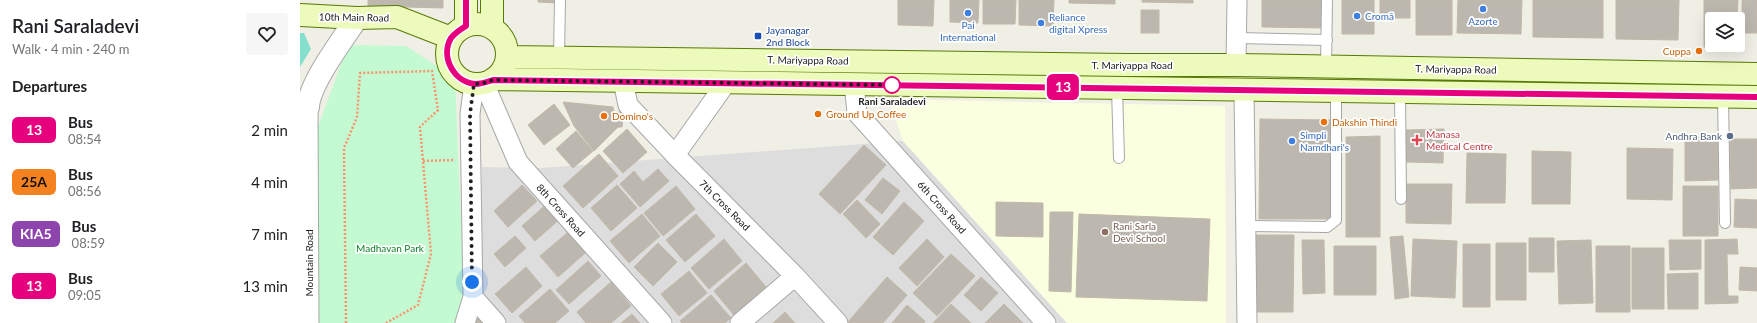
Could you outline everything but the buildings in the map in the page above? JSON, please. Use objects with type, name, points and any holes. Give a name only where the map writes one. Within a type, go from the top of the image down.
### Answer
[{"type":"main road","points":[[466,0],[459,32],[447,54],[449,65],[455,74],[464,81],[726,82],[1757,97]]},
{"type":"main road","points":[[492,0],[492,27]]},
{"type":"main road","name":"10th Main Road","points":[[300,15],[357,18],[397,17],[459,32]]},
{"type":"main road","points":[[459,32],[479,24],[492,27],[502,37],[507,50],[505,66],[484,82]]},
{"type":"main road","name":"T. Mariyappa Road","points":[[507,57],[559,56],[1126,65],[1236,65],[1757,74]]},
{"type":"street","points":[[1236,65],[1237,0]]},
{"type":"street","points":[[304,110],[308,98],[327,64],[357,18]]},
{"type":"street","name":"7th Cross Road","points":[[623,81],[628,105],[675,155],[795,276],[838,323]]},
{"type":"street","points":[[465,323],[473,297],[470,114],[484,82]]},
{"type":"street","name":"8th Cross Road","points":[[484,82],[518,162],[662,323]]},
{"type":"street","points":[[675,155],[726,82]]},
{"type":"street","name":"6th Cross Road","points":[[854,84],[857,113],[1046,323]]},
{"type":"street","points":[[1244,90],[1247,323]]},
{"type":"street","name":"Mountain Road","points":[[304,110],[305,263],[309,323]]},
{"type":"street","points":[[740,323],[795,276]]},
{"type":"street","points":[[473,297],[496,323]]},
{"type":"lane","points":[[559,56],[560,0]]},
{"type":"lane","points":[[1326,67],[1327,0]]},
{"type":"lane","points":[[1236,38],[1327,40]]},
{"type":"lane","points":[[1117,88],[1119,158]]},
{"type":"lane","points":[[1246,226],[1327,227],[1336,220],[1336,91]]},
{"type":"lane","points":[[1400,92],[1401,199]]},
{"type":"lane","points":[[1723,97],[1725,223]]},
{"type":"path","points":[[346,323],[344,148],[357,117],[360,73],[432,71],[438,110],[420,127],[431,254],[418,305],[386,323]]},
{"type":"path","points":[[423,161],[470,159]]},
{"type":"shaded area","points":[[300,33],[304,33],[311,49],[300,67]]},
{"type":"shaded area","name":"Rani Sarla Devi School","points":[[889,99],[1225,106],[1226,323],[1067,323],[903,141]]},
{"type":"shaded area","points":[[903,141],[1067,323],[473,323],[482,292],[482,167],[540,168]]},
{"type":"green space","name":"Madhavan Park","points":[[348,45],[406,46],[455,78],[464,297],[456,323],[319,323],[317,129]]},
{"type":"bus line","name":"13","points":[[466,0],[466,26],[451,38],[447,54],[449,65],[455,74],[464,81],[474,84],[493,80],[1757,97]]},
{"type":"place","name":"Azorte","points":[[1483,9]]},
{"type":"place","name":"Pai International","points":[[968,13]]},
{"type":"place","name":"Cromā","points":[[1357,16]]},
{"type":"place","name":"Reliance digital Xpress","points":[[1041,23]]},
{"type":"place","name":"Jayanagar 2nd Block","points":[[758,36]]},
{"type":"place","name":"Cuppa","points":[[1699,51]]},
{"type":"place","name":"Rani Saraladevi","points":[[892,85]]},
{"type":"place","name":"Ground Up Coffee","points":[[818,114]]},
{"type":"place","name":"Domino's","points":[[604,116]]},
{"type":"place","name":"Dakshin Thindi","points":[[1324,122]]},
{"type":"place","name":"Andhra Bank","points":[[1730,136]]},
{"type":"place","name":"Manasa Medical Centre","points":[[1417,140]]},
{"type":"place","name":"Simpli Namdhari's","points":[[1292,141]]},
{"type":"place","name":"Rani Sarla Devi School","points":[[1105,232]]},
{"type":"route","points":[[472,282],[470,114],[474,84],[493,80],[892,85]]}]
